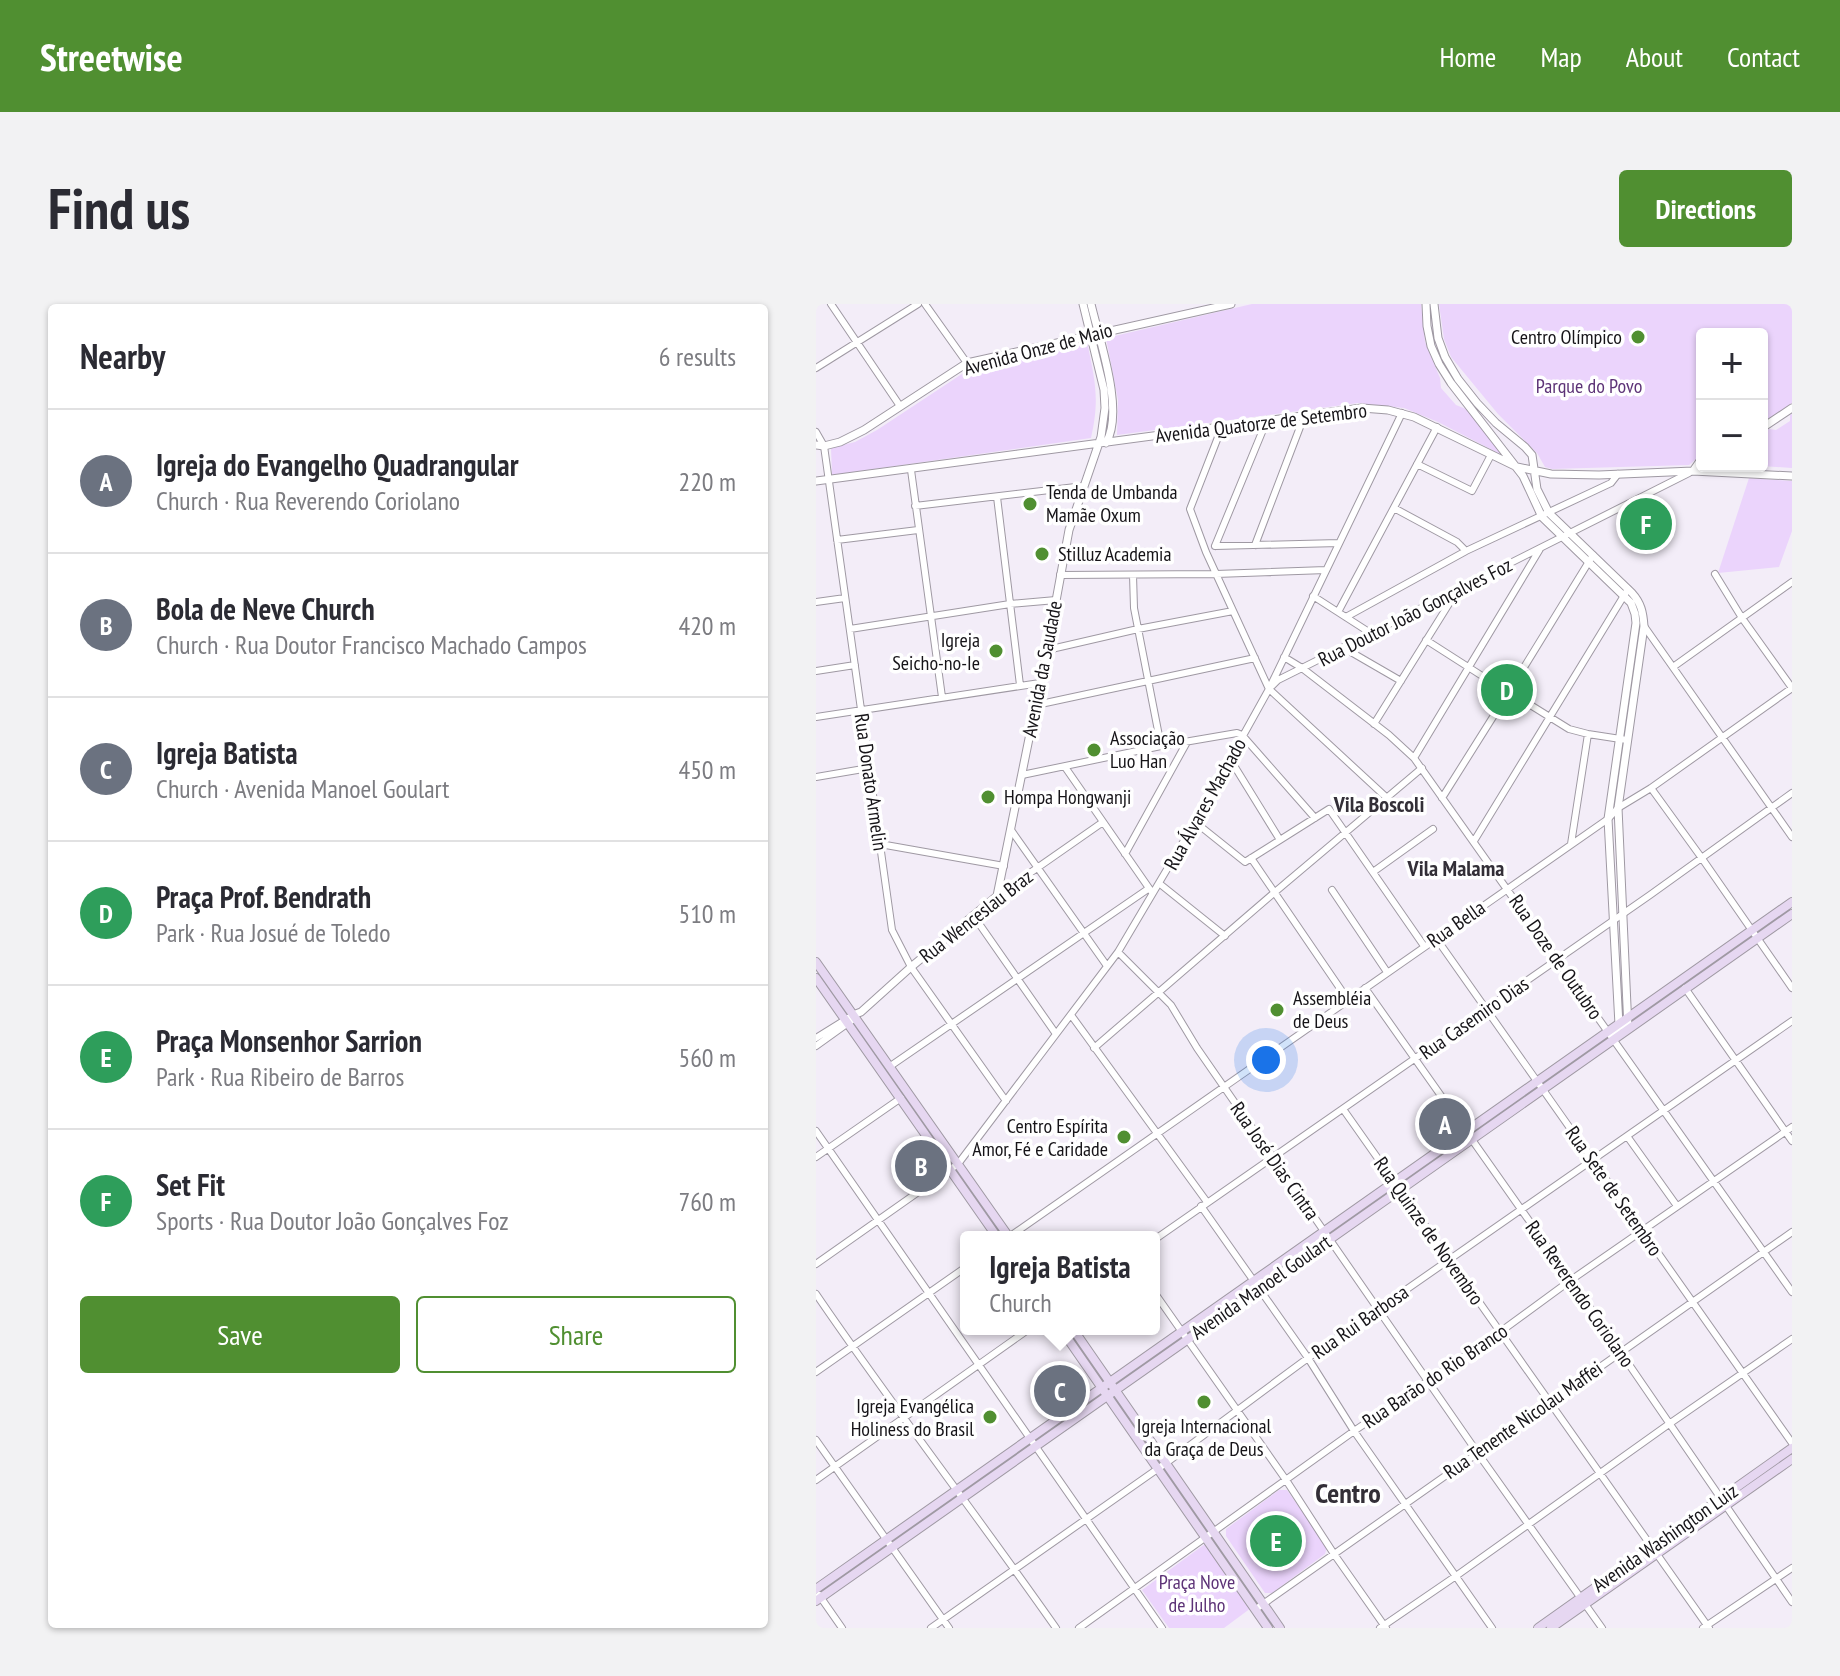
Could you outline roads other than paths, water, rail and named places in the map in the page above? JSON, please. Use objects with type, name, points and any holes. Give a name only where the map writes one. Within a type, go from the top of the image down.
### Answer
[{"type":"main road","name":"Avenida Manoel Goulart","points":[[1625,1024],[1685,988],[1755,935],[1792,902]]},
{"type":"main road","name":"Avenida Manoel Goulart","points":[[817,1595],[891,1547],[1181,1331],[1400,1190],[1469,1136],[1625,1024],[1755,935],[1792,914]]},
{"type":"main road","points":[[816,962],[905,1100],[1004,1231]]},
{"type":"main road","points":[[816,978],[889,1067],[905,1100]]},
{"type":"main road","name":"Avenida Manoel Goulart","points":[[1327,1235],[1394,1181],[1469,1136]]},
{"type":"main road","points":[[954,1167],[993,1231]]},
{"type":"main road","name":"Avenida Manoel Goulart","points":[[1032,1442],[1187,1340],[1255,1285]]},
{"type":"main road","points":[[1066,1335],[1112,1392],[1260,1606],[1280,1628]]},
{"type":"main road","points":[[1077,1335],[1106,1384]]},
{"type":"main road","name":"Avenida Washington Luiz","points":[[1724,1502],[1792,1446]]},
{"type":"main road","name":"Avenida Washington Luiz","points":[[1551,1628],[1653,1550],[1792,1459]]},
{"type":"main road","name":"Avenida Manoel Goulart","points":[[817,1595],[885,1539],[960,1493]]},
{"type":"main road","name":"Avenida Washington Luiz","points":[[1538,1628],[1583,1601]]},
{"type":"main road","points":[[1260,1606],[1268,1628]]},
{"type":"street","points":[[831,304],[900,406]]},
{"type":"street","points":[[816,368],[918,304]]},
{"type":"street","points":[[925,304],[967,363]]},
{"type":"street","name":"Avenida da Saudade","points":[[997,896],[1069,530],[1102,443],[1110,436],[1113,406],[1111,382],[1083,304]]},
{"type":"street","name":"Avenida da Saudade","points":[[1091,304],[1094,334]]},
{"type":"street","name":"Avenida Onze de Maio","points":[[820,445],[840,442],[864,430],[967,363],[1231,304]]},
{"type":"street","points":[[1426,304],[1431,346],[1451,383],[1517,467],[1545,515],[1626,593],[1639,600],[1643,610],[1644,626],[1608,819],[1613,921],[1625,1024]]},
{"type":"street","points":[[1434,304],[1438,338],[1452,368],[1477,403],[1532,455],[1545,515]]},
{"type":"street","name":"Avenida Quatorze de Setembro","points":[[816,481],[1362,408],[1402,413],[1517,467],[1535,471],[1618,474],[1696,470]]},
{"type":"street","points":[[1768,424],[1792,408]]},
{"type":"street","name":"Rua Álvares Machado","points":[[816,1264],[954,1167],[1118,952],[1151,891],[1160,884],[1269,689],[1402,413]]},
{"type":"street","points":[[1255,545],[1305,414]]},
{"type":"street","points":[[1215,546],[1267,420]]},
{"type":"street","points":[[1222,427],[1190,509],[1206,552],[1269,689],[1387,798]]},
{"type":"street","points":[[1338,612],[1437,427]]},
{"type":"street","name":"Rua Donato Armelin","points":[[816,432],[829,480],[892,930],[911,967],[1006,1101]]},
{"type":"street","points":[[1417,464],[1472,491],[1491,455]]},
{"type":"street","points":[[1693,471],[1696,467]]},
{"type":"street","points":[[911,470],[942,697]]},
{"type":"street","name":"Rua Doutor João Gonçalves Foz","points":[[1269,689],[1278,680],[1693,471]]},
{"type":"street","name":"Avenida Quatorze de Setembro","points":[[1742,472],[1792,476]]},
{"type":"street","points":[[1346,617],[1466,551],[1611,483],[1618,474]]},
{"type":"street","points":[[915,506],[1084,486]]},
{"type":"street","points":[[997,497],[1020,685]]},
{"type":"street","points":[[1394,508],[1457,542],[1466,551]]},
{"type":"street","points":[[837,540],[918,530]]},
{"type":"street","points":[[1206,552],[1215,546],[1339,543]]},
{"type":"street","points":[[1414,758],[1540,549]]},
{"type":"street","points":[[1515,682],[1591,558]]},
{"type":"street","points":[[1060,575],[1326,570]]},
{"type":"street","points":[[1715,574],[1792,688]]},
{"type":"street","points":[[1133,575],[1134,608],[1161,746]]},
{"type":"street","points":[[1673,667],[1792,582]]},
{"type":"street","points":[[1374,724],[1457,590]]},
{"type":"street","points":[[1474,841],[1626,593]]},
{"type":"street","points":[[1625,1024],[1618,808],[1636,623],[1626,593]]},
{"type":"street","points":[[1313,596],[1372,634]]},
{"type":"street","points":[[816,602],[845,598]]},
{"type":"street","points":[[850,629],[1010,604],[1056,600]]},
{"type":"street","points":[[1047,650],[1233,611]]},
{"type":"street","points":[[1644,626],[1792,837]]},
{"type":"street","points":[[1426,640],[1490,681]]},
{"type":"street","points":[[1344,648],[1401,681]]},
{"type":"street","name":"Rua Doze de Outubro","points":[[1284,657],[1414,758],[1792,1292]]},
{"type":"street","points":[[1036,705],[1255,658]]},
{"type":"street","points":[[816,671],[855,665]]},
{"type":"street","points":[[1497,670],[1515,682],[1530,691],[1518,711],[1485,690],[1497,670]]},
{"type":"street","points":[[816,717],[1040,683]]},
{"type":"street","name":"Rua Bella","points":[[1018,1231],[1792,688]]},
{"type":"street","points":[[1442,798],[1503,701]]},
{"type":"street","points":[[1524,701],[1569,729],[1623,739]]},
{"type":"street","points":[[1022,775],[1237,733],[1315,818]]},
{"type":"street","points":[[1571,844],[1588,734]]},
{"type":"street","points":[[1125,854],[1188,741]]},
{"type":"street","points":[[1230,759],[1280,840]]},
{"type":"street","points":[[889,1067],[1018,977],[1151,891],[1065,767]]},
{"type":"street","points":[[816,777],[869,768]]},
{"type":"street","points":[[1094,1048],[1422,768]]},
{"type":"street","points":[[1651,788],[1792,988]]},
{"type":"street","name":"Rua Casemiro Dias","points":[[1160,1236],[1792,793]]},
{"type":"street","points":[[1248,860],[1329,809],[1424,946]]},
{"type":"street","name":"Rua Wenceslau Braz","points":[[850,1019],[997,896],[1103,822]]},
{"type":"street","points":[[1195,822],[1248,860],[1275,892],[1348,1000]]},
{"type":"street","points":[[1373,872],[1433,829]]},
{"type":"street","points":[[1011,830],[1107,966]]},
{"type":"street","points":[[880,844],[1004,866]]},
{"type":"street","points":[[1160,884],[1225,936]]},
{"type":"street","points":[[1332,890],[1387,972]]},
{"type":"street","points":[[973,915],[1056,1034]]},
{"type":"street","name":"Rua Sete de Setembro","points":[[1436,938],[1792,1446]]},
{"type":"street","name":"Rua José Dias Cintra","points":[[1118,952],[1171,1005],[1378,1309],[1602,1628]]},
{"type":"street","name":"Rua Reverendo Coriolano","points":[[1365,988],[1571,1280],[1792,1602]]},
{"type":"street","points":[[1685,988],[1789,1129],[1792,1141]]},
{"type":"street","points":[[1071,1015],[1158,1133],[1255,1285],[1492,1628]]},
{"type":"street","points":[[816,1038],[850,1019]]},
{"type":"street","points":[[816,1046],[850,1019]]},
{"type":"street","name":"Rua Rui Barbosa","points":[[931,1628],[1162,1466],[1308,1358],[1792,1021]]},
{"type":"street","points":[[816,1157],[905,1100]]},
{"type":"street","name":"Rua Quinze de Novembro","points":[[1343,1109],[1706,1627]]},
{"type":"street","name":"Rua Barão do Rio Branco","points":[[1079,1628],[1354,1431],[1789,1129]]},
{"type":"street","points":[[816,1131],[1162,1628]]},
{"type":"street","points":[[1627,1136],[1677,1206]]},
{"type":"street","name":"Rua Tenente Nicolau Maffei","points":[[1260,1606],[1792,1232]]},
{"type":"street","points":[[816,1372],[960,1271]]},
{"type":"street","points":[[816,1294],[1056,1628]]},
{"type":"street","points":[[1160,1301],[1286,1480],[1383,1627],[1792,1339]]},
{"type":"street","points":[[816,1480],[1020,1335]]},
{"type":"street","points":[[816,1440],[949,1628]]},
{"type":"street","points":[[1706,1627],[1792,1568]]},
{"type":"street","points":[[817,1595],[842,1628]]},
{"type":"place","name":"Centro Olímpico","points":[[1638,337]]},
{"type":"place","name":"Tenda de Umbanda Mamãe Oxum","points":[[1030,504]]},
{"type":"place","name":"Set Fit","points":[[1646,524]]},
{"type":"place","name":"Stilluz Academia","points":[[1042,554]]},
{"type":"place","name":"Igreja Seicho-no-Ie","points":[[996,651]]},
{"type":"place","name":"Praça Prof. Bendrath","points":[[1507,690]]},
{"type":"place","name":"Associação Luo Han","points":[[1094,750]]},
{"type":"place","name":"Hompa Hongwanji","points":[[988,797]]},
{"type":"place","name":"Assembléia de Deus","points":[[1277,1010]]},
{"type":"place","name":"Igreja do Evangelho Quadrangular","points":[[1445,1124]]},
{"type":"place","name":"Centro Espírita Amor, Fé e Caridade","points":[[1124,1137]]},
{"type":"place","name":"Bola de Neve Church","points":[[921,1166]]},
{"type":"place","name":"Igreja Batista","points":[[1060,1391]]},
{"type":"place","name":"Igreja Internacional da Graça de Deus","points":[[1204,1402]]},
{"type":"place","name":"Igreja Evangélica Holiness do Brasil","points":[[990,1417]]},
{"type":"place","name":"Praça Monsenhor Sarrion","points":[[1276,1541]]},
{"type":"district","name":"Vila Boscoli","points":[[1379,804]]},
{"type":"district","name":"Vila Malama","points":[[1456,868]]},
{"type":"district","name":"Centro","points":[[1348,1493]]},
{"type":"park label","name":"Parque do Povo","points":[[1589,386]]},
{"type":"park label","name":"Praça Nove de Julho","points":[[1197,1594]]}]
